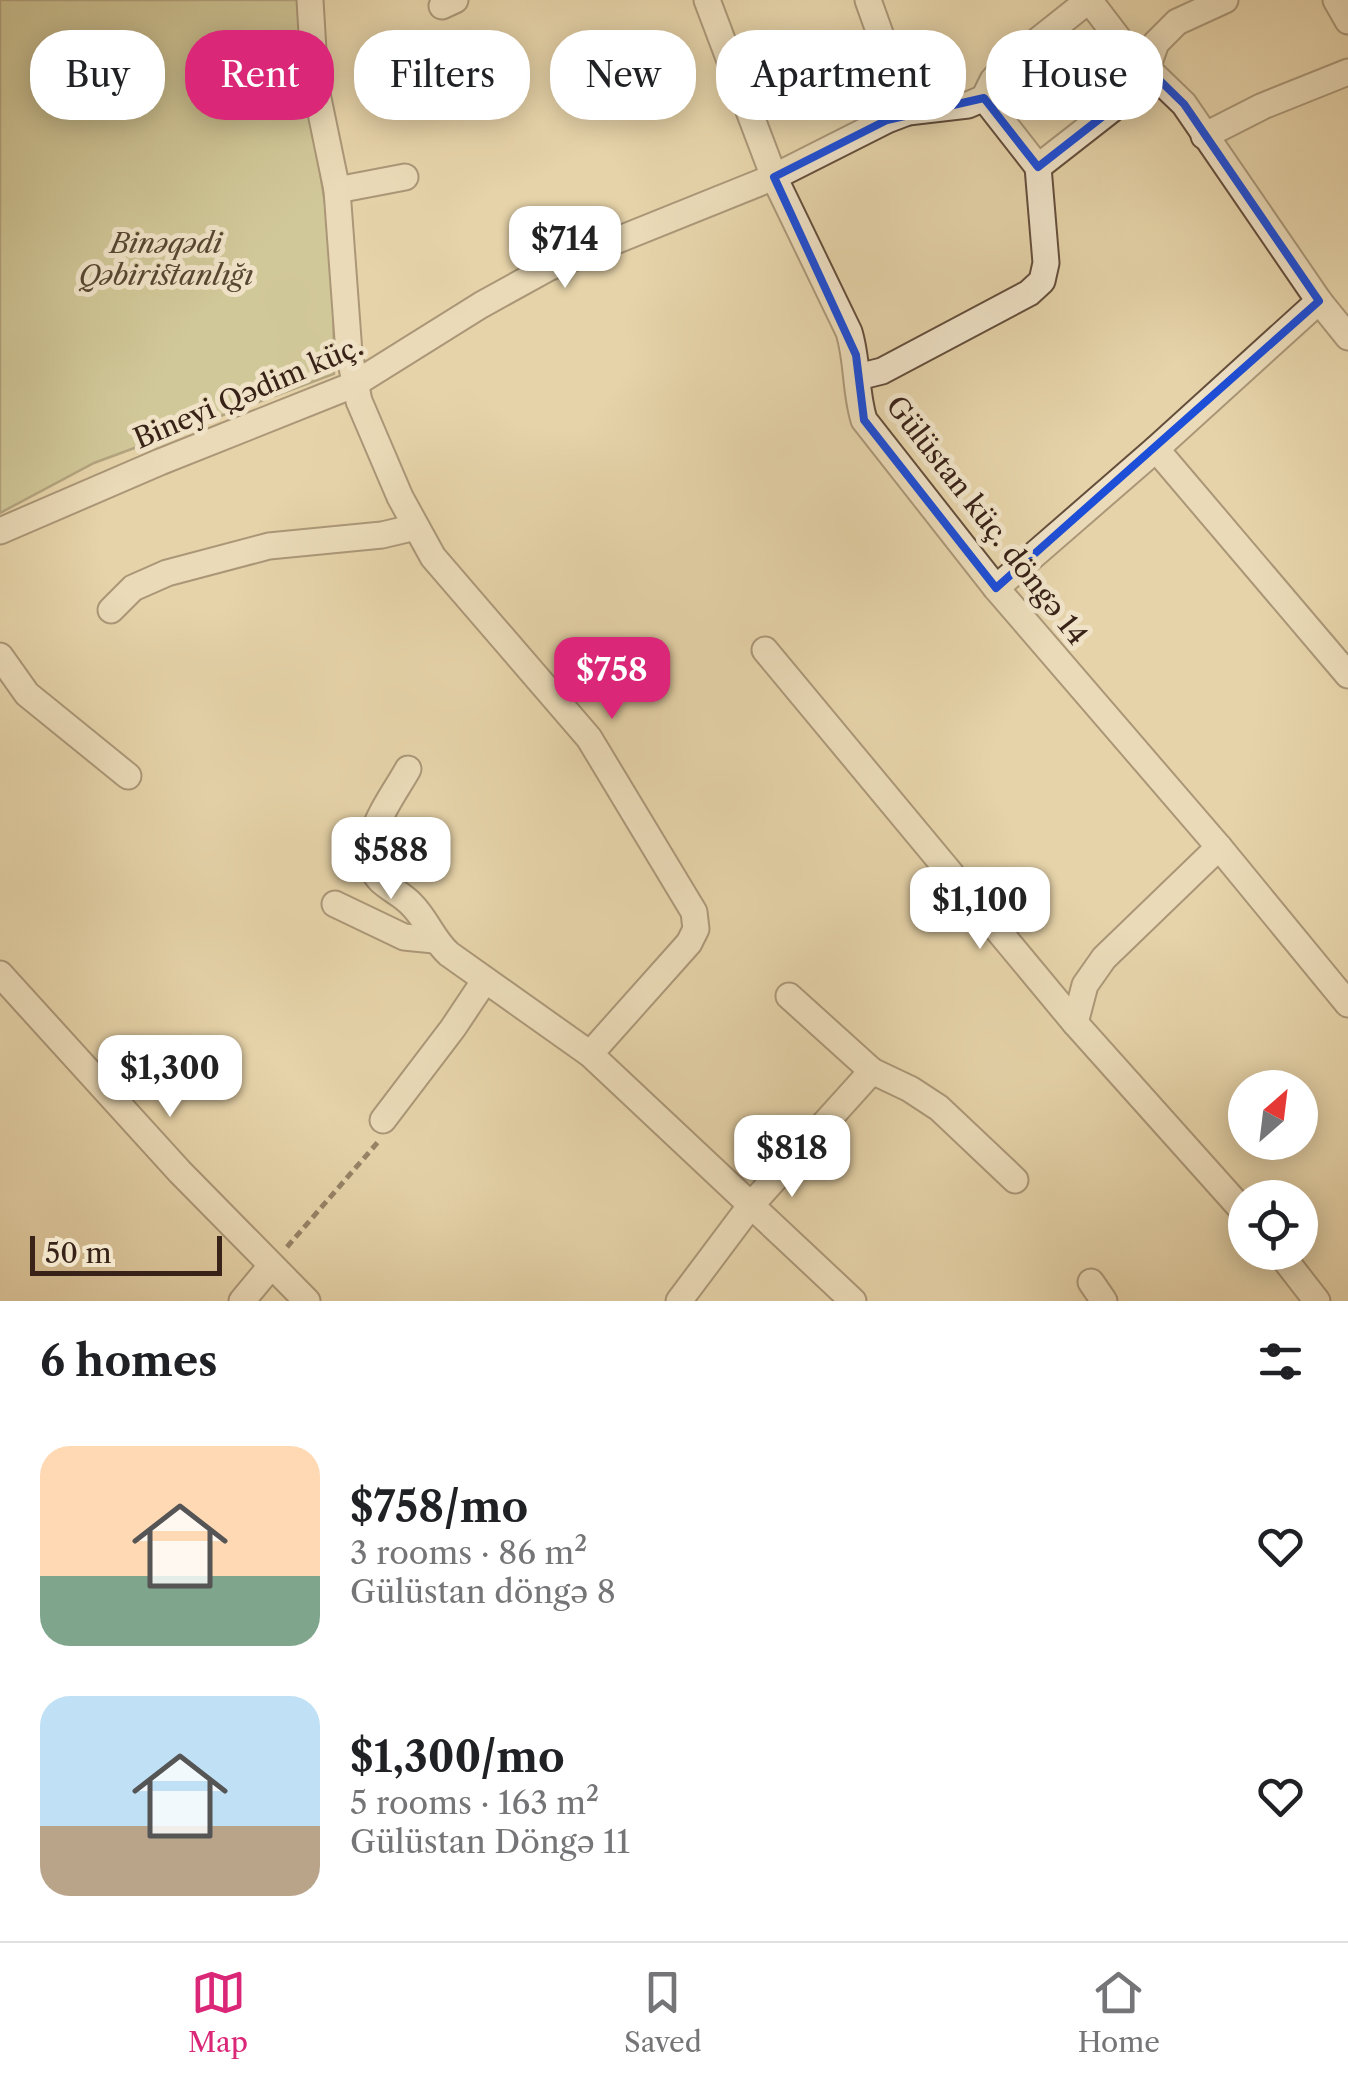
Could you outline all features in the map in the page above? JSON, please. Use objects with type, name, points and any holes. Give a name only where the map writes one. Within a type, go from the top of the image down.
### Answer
[{"type":"street","points":[[310,0],[315,84],[337,190],[353,384],[416,528],[457,588],[589,738],[694,912],[696,930],[689,943],[590,1054]]},
{"type":"street","name":"Gülüstan küç. döngə 14","points":[[708,0],[774,177],[848,332],[856,356],[858,399],[864,420],[996,588],[1348,1004]]},
{"type":"street","points":[[868,0],[879,30]]},
{"type":"street","points":[[858,377],[882,371],[1029,293],[1042,281],[1046,263],[1038,167],[984,98],[1006,66],[1089,0],[1111,30]]},
{"type":"street","points":[[1163,36],[1177,22],[1225,0]]},
{"type":"street","points":[[1336,0],[1348,21]]},
{"type":"street","points":[[1204,136],[1263,106],[1348,72]]},
{"type":"street","points":[[1163,84],[1184,104],[1348,337]]},
{"type":"street","name":"Bineyi Qədim küç.","points":[[966,105],[984,98]]},
{"type":"street","name":"Bineyi Qədim küç.","points":[[0,531],[353,384],[548,268],[774,177],[887,120]]},
{"type":"street","points":[[1038,167],[1098,120]]},
{"type":"street","points":[[337,190],[405,176]]},
{"type":"street","points":[[996,588],[1319,301]]},
{"type":"street","points":[[1156,449],[1348,674]]},
{"type":"street","points":[[111,610],[133,588],[167,574],[269,546],[416,528]]},
{"type":"street","points":[[765,650],[1075,1023],[1228,1194]]},
{"type":"street","points":[[0,656],[26,694],[128,776]]},
{"type":"street","points":[[408,769],[369,843],[368,862],[381,880],[416,909],[434,940],[590,1054],[853,1301]]},
{"type":"street","points":[[1075,1023],[1085,986],[1104,958],[1219,847]]},
{"type":"street","points":[[335,904],[404,937],[434,940]]},
{"type":"street","points":[[0,974],[180,1172],[307,1301]]},
{"type":"street","points":[[383,1120],[485,980]]},
{"type":"street","points":[[789,996],[872,1071],[939,1108],[1014,1180]]},
{"type":"street","points":[[678,1301],[751,1204],[872,1071]]},
{"type":"street","points":[[242,1301],[271,1266]]},
{"type":"street","points":[[1293,1270],[1317,1301]]},
{"type":"path","points":[[271,1266],[379,1142],[383,1120]]},
{"type":"highlighted area","points":[[1147,68],[1184,104],[1319,301],[996,588],[864,420],[856,355],[774,177],[887,120],[984,98],[1038,167],[1116,106]]},
{"type":"green space","name":"Binəqədi Qəbiristanlığı","points":[[0,0],[301,0],[300,30],[185,30],[185,120],[312,120],[333,253],[334,374],[94,463],[0,513]]}]
